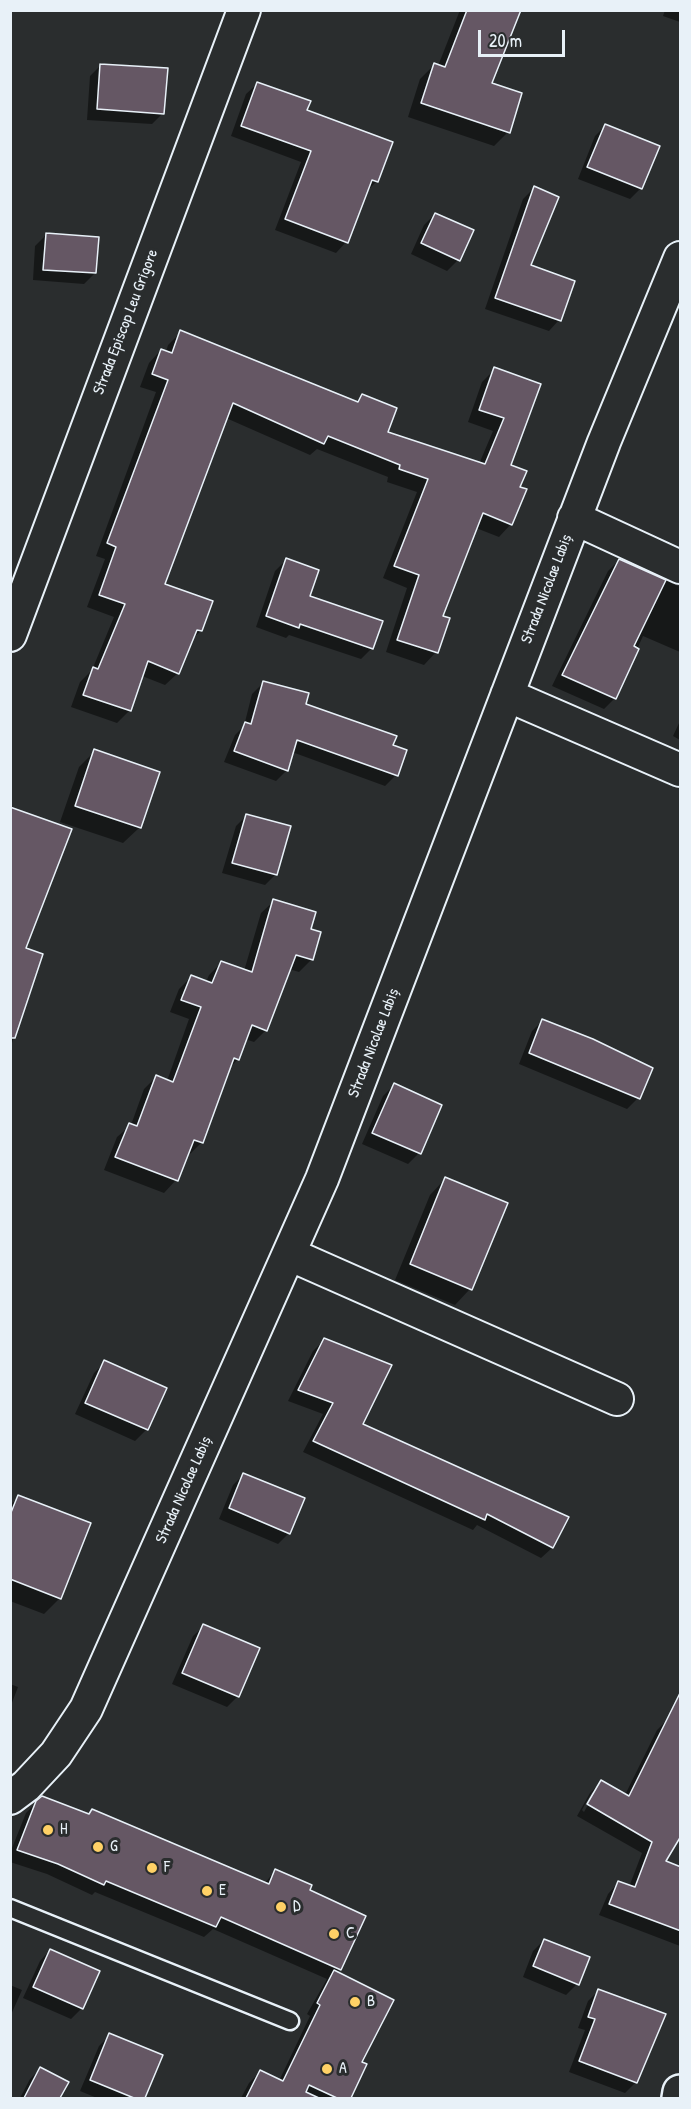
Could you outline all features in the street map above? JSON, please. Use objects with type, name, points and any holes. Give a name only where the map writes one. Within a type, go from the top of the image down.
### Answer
[{"type":"main road","points":[[679,2098],[681,2092]]},
{"type":"street","name":"Strada Episcop Leu Grigore","points":[[10,635],[244,10]]},
{"type":"street","name":"Strada Nicolae Labiș","points":[[10,1798],[26,1786],[56,1754],[86,1709],[290,1254],[322,1179],[574,518],[681,258]]},
{"type":"street","points":[[574,518],[681,567]]},
{"type":"street","points":[[507,694],[681,770]]},
{"type":"street","points":[[290,1254],[617,1399]]},
{"type":"lane","points":[[10,1908],[290,2021]]},
{"type":"building","points":[[467,10],[521,10],[492,83],[522,93],[510,133],[421,103],[434,63],[445,67]]},
{"type":"building","points":[[100,64],[168,68],[164,114],[97,109]]},
{"type":"building","points":[[257,82],[311,101],[307,110],[393,142],[378,182],[372,180],[348,243],[285,219],[311,151],[241,126]]},
{"type":"building","points":[[605,124],[660,146],[642,189],[587,167]]},
{"type":"building","points":[[534,186],[559,197],[531,265],[575,281],[561,321],[495,298]]},
{"type":"building","points":[[435,213],[474,230],[460,261],[421,243]]},
{"type":"building","points":[[46,233],[99,237],[96,273],[43,270]]},
{"type":"building","points":[[180,330],[358,402],[362,394],[397,408],[388,432],[485,464],[504,418],[479,410],[494,367],[541,384],[511,465],[527,471],[520,487],[527,489],[512,525],[483,513],[443,616],[450,618],[438,653],[397,640],[419,575],[394,566],[428,479],[399,469],[400,465],[328,436],[324,444],[233,403],[165,584],[213,601],[202,631],[197,630],[179,674],[148,661],[131,711],[83,695],[93,667],[98,669],[125,604],[99,595],[116,547],[107,543],[168,380],[152,374],[161,349],[172,353]]},
{"type":"building","points":[[286,558],[319,570],[310,596],[383,621],[373,649],[300,624],[299,628],[266,616]]},
{"type":"building","points":[[619,559],[666,580],[634,646],[639,649],[616,699],[562,675]]},
{"type":"building","points":[[263,681],[309,693],[306,704],[397,736],[393,745],[407,750],[398,776],[297,740],[288,771],[234,751],[245,722],[251,724]]},
{"type":"building","points":[[94,749],[160,772],[141,828],[75,806]]},
{"type":"building","points":[[10,807],[72,829],[26,948],[43,954],[15,1038],[10,1038]]},
{"type":"building","points":[[246,814],[291,826],[277,875],[232,863]]},
{"type":"building","points":[[273,899],[316,912],[311,929],[321,932],[313,960],[296,955],[267,1031],[252,1025],[239,1060],[234,1058],[203,1143],[194,1140],[178,1181],[115,1157],[129,1123],[137,1126],[156,1075],[173,1082],[201,1007],[181,1000],[191,975],[212,983],[221,961],[252,972]]},
{"type":"building","points":[[542,1019],[593,1039],[653,1068],[640,1099],[529,1053]]},
{"type":"building","points":[[394,1083],[442,1105],[421,1154],[372,1133]]},
{"type":"building","points":[[445,1177],[508,1203],[472,1290],[410,1264]]},
{"type":"building","points":[[324,1338],[392,1365],[363,1424],[569,1517],[553,1548],[487,1514],[485,1520],[313,1441],[333,1403],[298,1390]]},
{"type":"building","points":[[104,1360],[167,1388],[148,1430],[85,1403]]},
{"type":"building","points":[[243,1473],[305,1498],[290,1534],[229,1508]]},
{"type":"building","points":[[18,1495],[91,1523],[61,1599],[10,1579],[10,1515]]},
{"type":"building","points":[[203,1624],[260,1648],[239,1697],[182,1673]]},
{"type":"building","points":[[681,1691],[681,1836],[666,1861],[681,1867],[681,1931],[609,1904],[618,1881],[635,1887],[652,1842],[587,1804],[601,1780],[629,1796]]},
{"type":"building","points":[[42,1796],[89,1814],[92,1809],[269,1884],[275,1869],[312,1885],[310,1890],[366,1916],[341,1970],[221,1917],[216,1927],[106,1881],[104,1885],[58,1864],[17,1850],[36,1801]]},
{"type":"building","points":[[544,1939],[590,1957],[579,1985],[533,1966]]},
{"type":"building","points":[[50,1949],[100,1971],[83,2009],[33,1987]]},
{"type":"building","points":[[334,1970],[394,2000],[362,2062],[367,2064],[351,2098],[337,2098],[309,2085],[306,2092],[319,2098],[246,2098],[260,2070],[283,2081],[320,2005],[317,2003]]},
{"type":"building","points":[[598,1989],[666,2014],[637,2083],[579,2061],[595,2019],[588,2017]]},
{"type":"building","points":[[109,2033],[163,2055],[145,2098],[134,2098],[90,2080]]},
{"type":"building","points":[[40,2067],[69,2082],[60,2098],[24,2098]]},
{"type":"place","name":"H","points":[[48,1830]]},
{"type":"place","name":"G","points":[[98,1847]]},
{"type":"place","name":"F","points":[[152,1868]]},
{"type":"place","name":"E","points":[[207,1891]]},
{"type":"place","name":"D","points":[[281,1907]]},
{"type":"place","name":"C","points":[[334,1934]]},
{"type":"place","name":"B","points":[[355,2002]]},
{"type":"place","name":"A","points":[[327,2069]]}]
